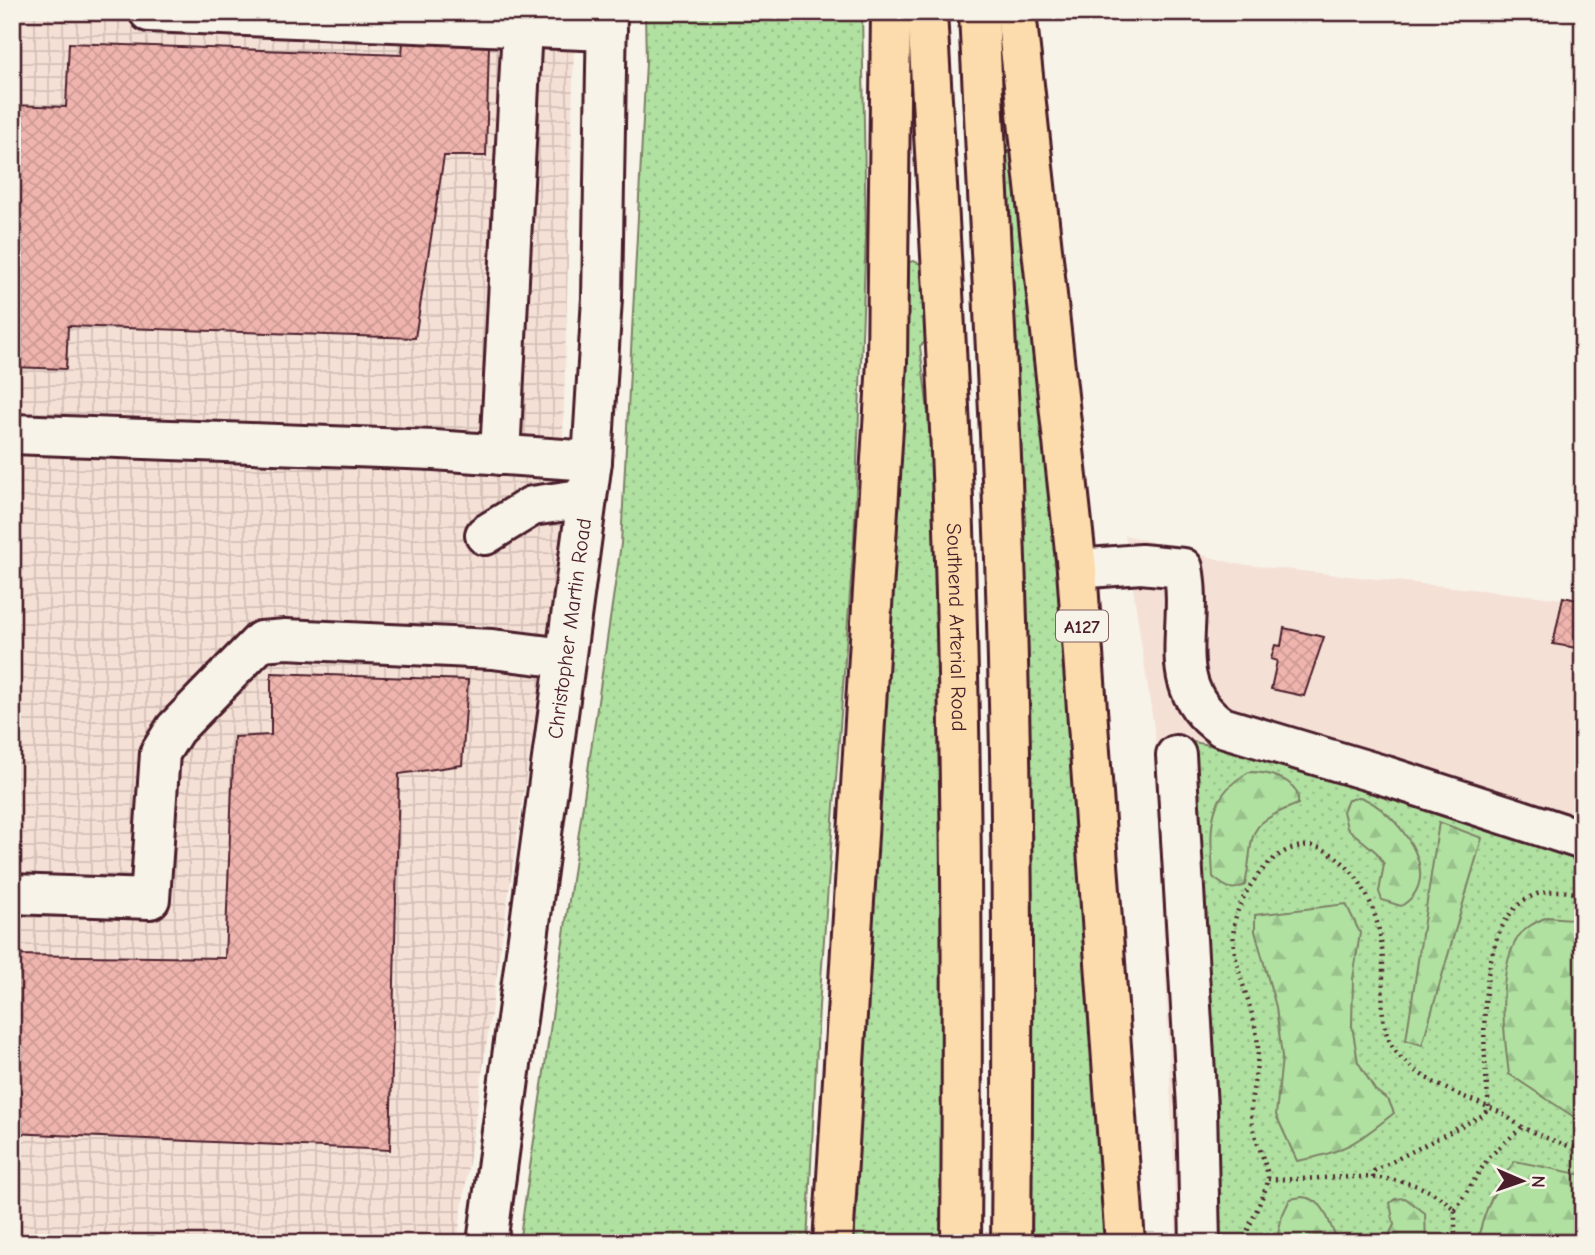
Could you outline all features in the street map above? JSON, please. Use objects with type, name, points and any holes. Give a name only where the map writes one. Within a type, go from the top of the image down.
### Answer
[{"type":"highway","points":[[834,1243],[887,362],[891,12]]},
{"type":"highway","name":"Southend Arterial Road","points":[[927,12],[947,363],[956,602],[963,962],[961,1243]]},
{"type":"highway","points":[[979,12],[997,351],[1008,660],[1013,968],[1012,1243]]},
{"type":"highway","name":"A127","points":[[1016,12],[1077,569],[1125,1243]]},
{"type":"street","points":[[149,12],[522,27],[607,22]]},
{"type":"street","name":"Christopher Martin Road","points":[[487,1243],[589,479],[603,298],[607,22]]},
{"type":"street","points":[[500,455],[522,27]]},
{"type":"street","points":[[12,434],[500,455],[589,479]]},
{"type":"street","points":[[485,535],[531,506],[589,479]]},
{"type":"street","points":[[1077,569],[1141,564],[1183,568],[1187,588],[1186,673],[1191,695],[1202,714],[1222,727],[1386,776],[1583,841]]},
{"type":"street","points":[[12,894],[150,899],[160,753],[175,729],[261,641],[286,639],[492,649],[565,659]]},
{"type":"street","points":[[1176,755],[1197,1107],[1200,1243]]},
{"type":"path","points":[[1242,1243],[1268,1179],[1251,1120],[1256,1038],[1233,939],[1238,909],[1255,882],[1273,859],[1296,846],[1309,845],[1334,855],[1355,876],[1367,898],[1382,946],[1383,1020],[1388,1041],[1400,1056],[1451,1091],[1489,1107],[1522,1127],[1583,1152]]},
{"type":"path","points":[[1373,1178],[1374,1171],[1483,1115],[1489,1107],[1483,1040],[1485,1010],[1493,955],[1507,915],[1517,904],[1538,893],[1560,891],[1583,896]]},
{"type":"path","points":[[1455,1243],[1455,1210],[1489,1157],[1522,1127]]},
{"type":"path","points":[[1268,1179],[1406,1180],[1420,1185],[1455,1210]]},
{"type":"shaded area","points":[[12,12],[575,12],[560,546],[457,1243],[12,1243]]},
{"type":"shaded area","points":[[1125,535],[1237,564],[1583,601],[1583,1243],[1177,1243],[1155,735]]},
{"type":"green space","points":[[645,12],[862,12],[866,235],[854,540],[819,1006],[807,1243],[519,1243],[621,544],[646,62]]},
{"type":"green space","points":[[999,110],[1012,110],[1057,519],[1108,1243],[1026,1243]]},
{"type":"green space","points":[[913,261],[924,265],[929,339],[920,346],[935,470],[942,654],[945,1243],[849,1243],[906,263]]},
{"type":"green space","points":[[1193,742],[1282,758],[1583,855],[1583,1243],[1211,1243]]},
{"type":"green space","points":[[1249,772],[1265,773],[1289,783],[1297,795],[1298,804],[1267,819],[1259,826],[1251,843],[1245,885],[1232,888],[1224,886],[1213,877],[1213,817],[1224,793]]},
{"type":"green space","points":[[1360,797],[1388,815],[1412,846],[1419,862],[1420,879],[1414,894],[1401,906],[1382,900],[1379,892],[1384,864],[1376,852],[1347,828],[1343,811],[1348,800]]},
{"type":"green space","points":[[1439,822],[1482,838],[1422,1045],[1406,1040]]},
{"type":"green space","points":[[1346,904],[1360,933],[1353,979],[1352,1026],[1358,1062],[1375,1090],[1389,1101],[1394,1113],[1349,1145],[1297,1161],[1276,1115],[1282,1057],[1276,1007],[1255,931],[1255,915]]},
{"type":"green space","points":[[1547,917],[1583,920],[1583,1123],[1509,1074],[1503,1005],[1506,969],[1510,953],[1520,935]]},
{"type":"green space","points":[[1515,1161],[1583,1175],[1583,1243],[1477,1243],[1491,1199]]},
{"type":"green space","points":[[1302,1197],[1317,1202],[1322,1207],[1339,1243],[1276,1243],[1282,1216],[1290,1199]]},
{"type":"green space","points":[[1405,1198],[1425,1213],[1426,1243],[1385,1243],[1394,1225],[1390,1203],[1395,1199]]},
{"type":"building","points":[[403,41],[489,44],[486,156],[444,156],[415,338],[68,326],[66,369],[12,367],[12,105],[66,107],[69,43],[402,55]]},
{"type":"building","points":[[1563,597],[1583,601],[1583,649],[1553,644]]},
{"type":"building","points":[[1284,628],[1324,637],[1304,696],[1271,689],[1277,661],[1271,659],[1275,645],[1281,646]]},
{"type":"building","points":[[271,673],[468,680],[462,765],[399,774],[390,1150],[12,1133],[12,955],[225,958],[234,737],[271,735]]}]
